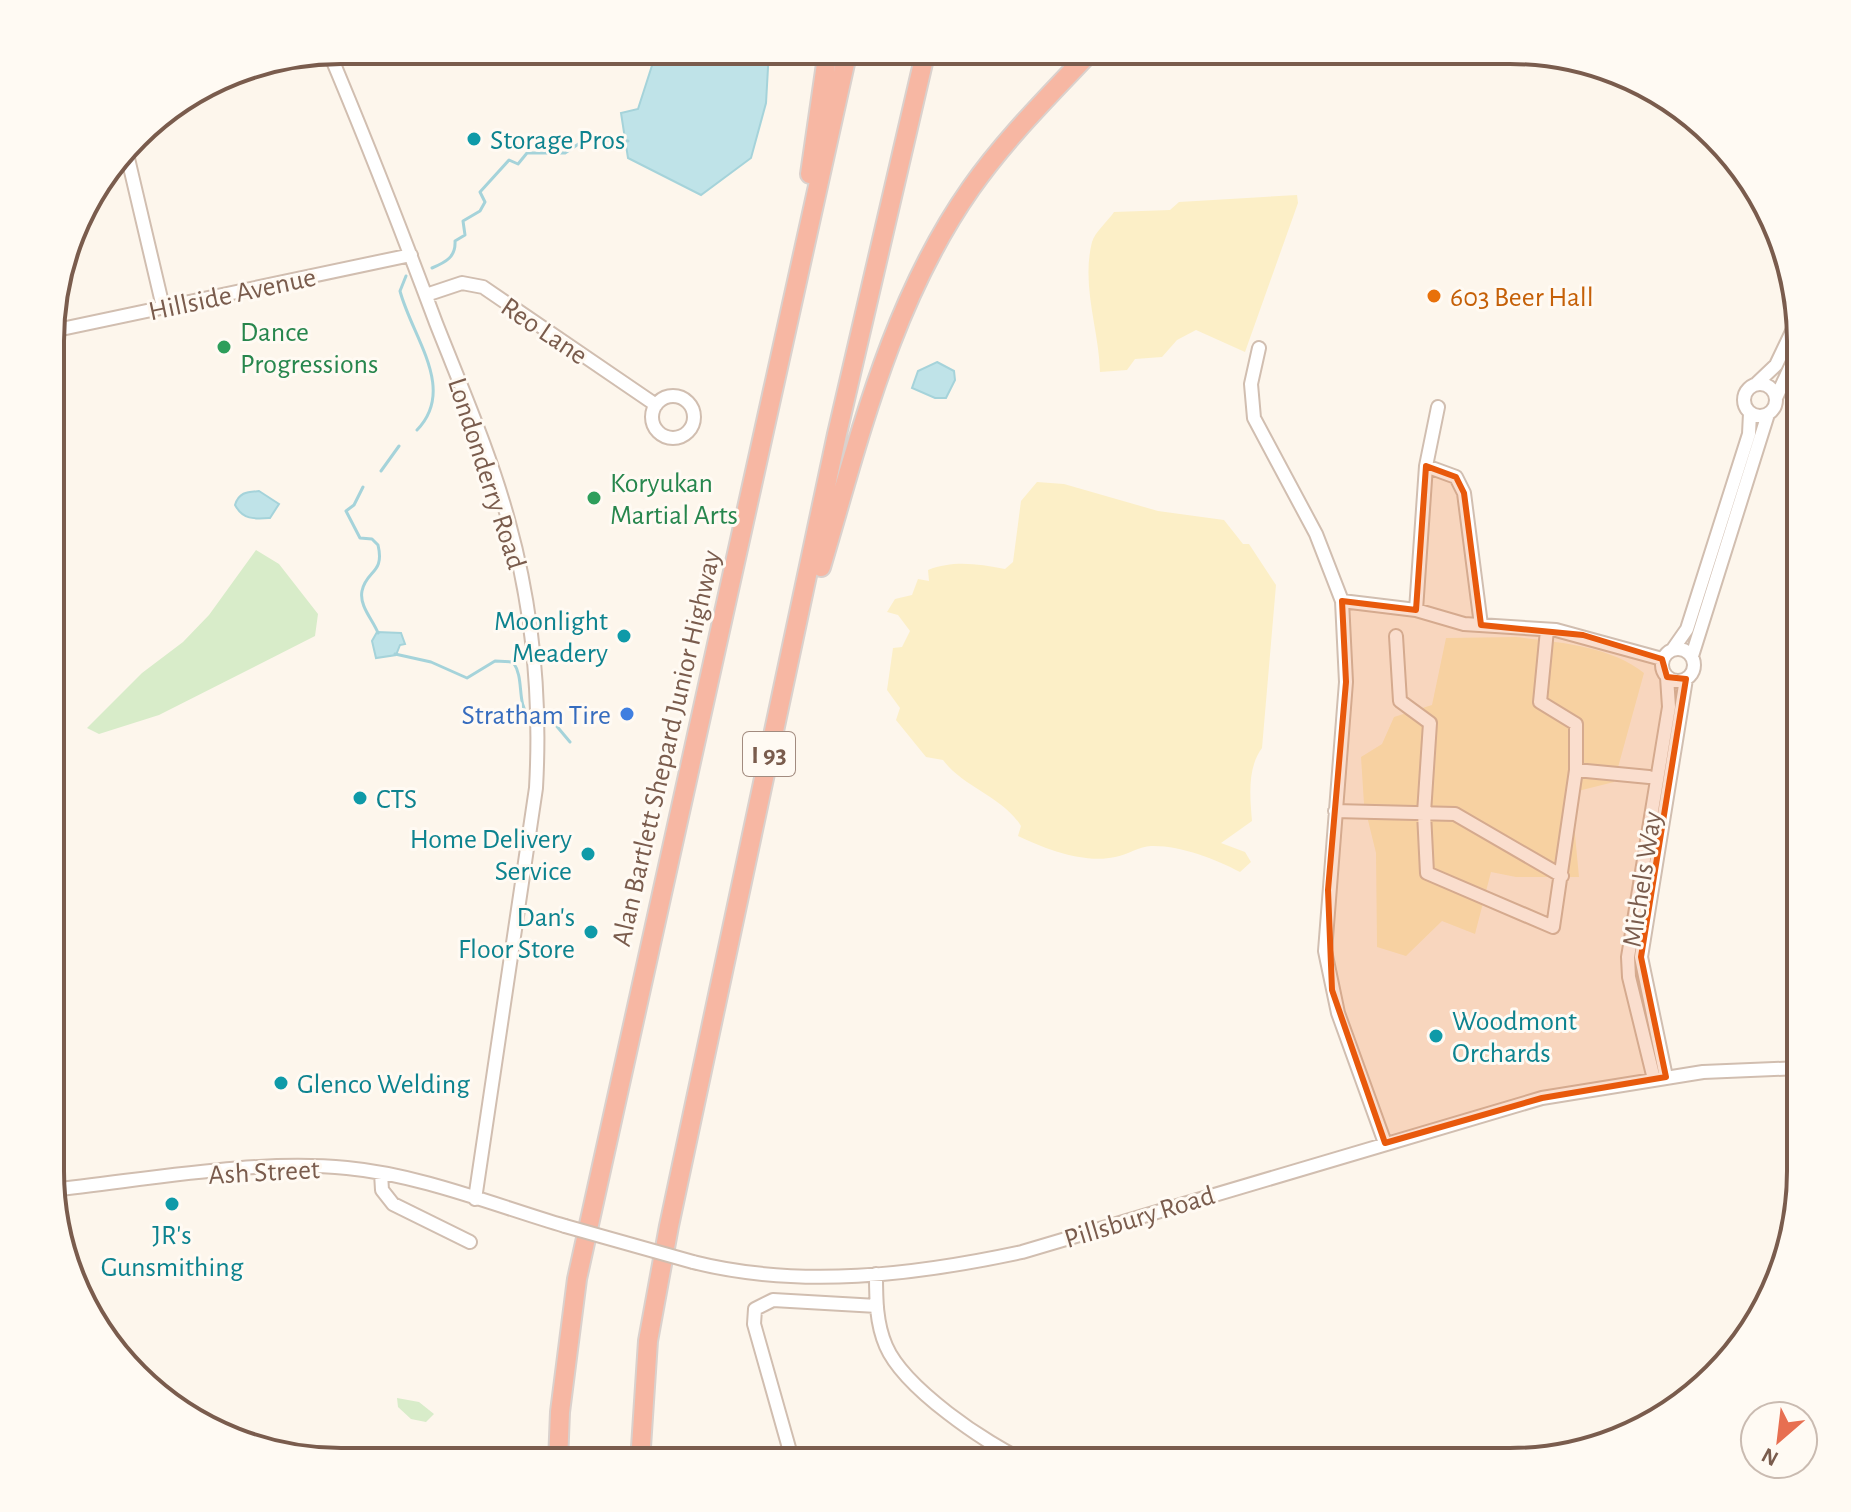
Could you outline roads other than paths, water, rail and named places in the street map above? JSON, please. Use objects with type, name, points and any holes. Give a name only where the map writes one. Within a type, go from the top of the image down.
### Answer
[{"type":"highway","points":[[795,291],[826,65]]},
{"type":"highway","name":"Alan Bartlett Shepard Junior Highway","points":[[559,1448],[560,1412],[577,1279],[845,65]]},
{"type":"highway","name":"I 93","points":[[641,1448],[648,1341],[659,1276],[870,286],[922,65]]},
{"type":"highway","points":[[784,693],[873,390],[899,318],[937,241],[971,188],[1017,130],[1078,65]]},
{"type":"street","name":"Londonderry Road","points":[[334,65],[411,255],[509,521],[525,595],[536,680],[537,766],[531,838],[475,1199]]},
{"type":"street","points":[[129,163],[163,307]]},
{"type":"street","name":"Hillside Avenue","points":[[65,328],[411,255]]},
{"type":"street","name":"Reo Lane","points":[[426,295],[462,283],[483,287],[656,405]]},
{"type":"street","points":[[1786,344],[1776,365],[1748,389],[1744,399],[1750,413],[1749,434],[1690,621],[1684,636],[1662,659],[1662,669],[1667,677],[1677,681],[1686,679],[1693,670],[1692,656],[1768,414],[1786,376]]},
{"type":"street","points":[[1259,348],[1251,384],[1254,418],[1316,534],[1342,601],[1347,656],[1325,951],[1332,990],[1385,1143]]},
{"type":"street","points":[[1756,384],[1767,385],[1776,398]]},
{"type":"street","points":[[1416,610],[1426,466],[1438,407]]},
{"type":"street","points":[[1750,413],[1768,414]]},
{"type":"street","points":[[1426,466],[1456,477],[1464,493],[1481,625]]},
{"type":"street","points":[[1342,601],[1416,610],[1451,621],[1583,635],[1662,659]]},
{"type":"street","points":[[1396,636],[1400,701],[1430,723],[1424,813],[1427,873],[1553,927],[1576,770],[1576,724],[1540,702],[1547,630]]},
{"type":"street","points":[[1673,649],[1683,649],[1692,656]]},
{"type":"street","name":"Michels Way","points":[[1660,1078],[1629,977],[1628,957],[1669,707],[1667,677]]},
{"type":"street","name":"Michels Way","points":[[1660,1078],[1641,957],[1686,679]]},
{"type":"street","points":[[1576,770],[1649,777]]},
{"type":"street","points":[[1335,811],[1455,814],[1562,876]]},
{"type":"street","name":"Pillsbury Road","points":[[475,1199],[693,1262],[766,1276],[927,1270],[1022,1252],[1542,1098],[1733,1069],[1787,1068]]},
{"type":"street","name":"Ash Street","points":[[65,1189],[284,1166],[381,1173],[475,1199]]},
{"type":"street","points":[[381,1173],[382,1190],[393,1204],[470,1242]]},
{"type":"street","points":[[876,1274],[877,1306],[886,1347],[900,1369],[973,1429],[1003,1447]]},
{"type":"street","points":[[789,1448],[754,1324],[755,1309],[773,1300],[877,1306]]},
{"type":"water","points":[[652,65],[768,65],[766,103],[751,158],[701,195],[628,158],[621,113],[638,109]]},
{"type":"water","points":[[937,362],[954,371],[955,380],[946,398],[935,398],[912,388],[918,371]]},
{"type":"water","points":[[259,491],[279,504],[270,518],[245,516],[235,505],[241,495]]},
{"type":"water","points":[[377,632],[401,633],[405,644],[400,645],[396,655],[376,658],[372,641]]},
{"type":"waterway","points":[[432,268],[452,255],[455,241],[465,235],[463,221],[480,211],[485,202],[480,192],[509,160],[518,164],[527,153],[565,153],[580,143],[595,139],[628,141]]},
{"type":"waterway","points":[[406,276],[400,291],[432,380],[433,397],[428,414],[417,430]]},
{"type":"waterway","points":[[381,471],[399,446]]},
{"type":"waterway","points":[[363,487],[354,505],[346,511],[360,538],[372,539],[378,545],[377,567],[362,591],[364,607],[378,633]]},
{"type":"waterway","points":[[395,654],[431,662],[467,678],[495,661],[513,662],[529,717]]},
{"type":"waterway","points":[[549,717],[570,742]]},
{"type":"place","name":"Storage Pros","points":[[474,139]]},
{"type":"place","name":"603 Beer Hall","points":[[1434,296]]},
{"type":"place","name":"Dance Progressions","points":[[224,347]]},
{"type":"place","name":"Koryukan Martial Arts","points":[[594,498]]},
{"type":"place","name":"Moonlight Meadery","points":[[624,636]]},
{"type":"place","name":"Stratham Tire","points":[[627,714]]},
{"type":"place","name":"CTS","points":[[360,798]]},
{"type":"place","name":"Home Delivery Service","points":[[588,854]]},
{"type":"place","name":"Dan's Floor Store","points":[[591,932]]},
{"type":"place","name":"Woodmont Orchards","points":[[1436,1036]]},
{"type":"place","name":"Glenco Welding","points":[[281,1083]]},
{"type":"place","name":"JR's Gunsmithing","points":[[172,1204]]}]
